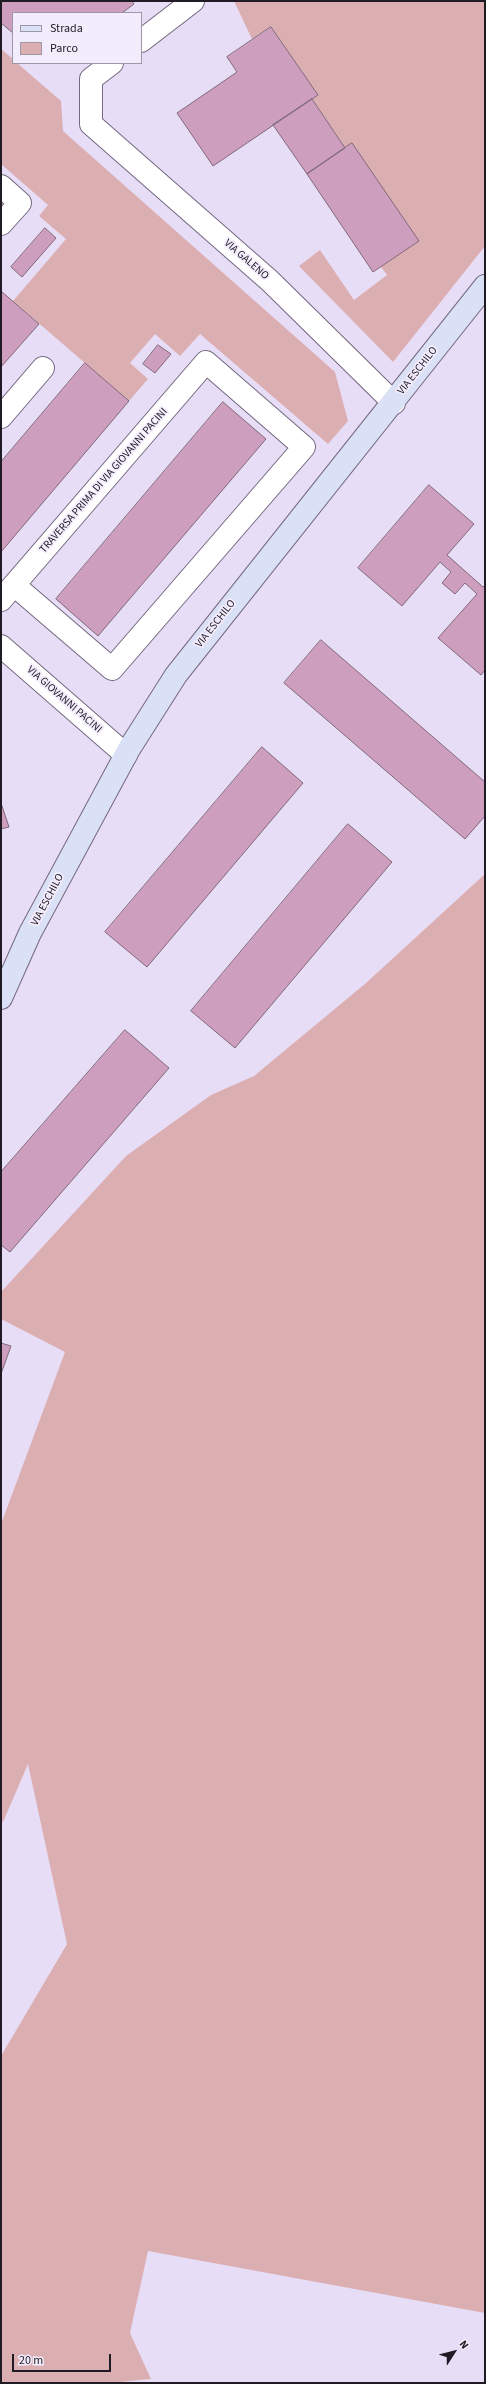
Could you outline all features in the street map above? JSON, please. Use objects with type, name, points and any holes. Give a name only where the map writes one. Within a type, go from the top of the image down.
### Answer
[{"type":"main road","name":"VIA ESCHILO","points":[[1,998],[30,933],[126,755],[176,675],[394,403],[485,286]]},
{"type":"street","points":[[142,40],[193,1]]},
{"type":"street","name":"VIA GALENO","points":[[111,64],[91,79],[91,124],[270,281],[394,403]]},
{"type":"street","points":[[1,186],[20,203],[1,224]]},
{"type":"street","name":"TRAVERSA PRIMA DI VIA GIOVANNI PACINI","points":[[206,362],[304,447],[112,669],[8,592],[206,362]]},
{"type":"street","points":[[1,417],[43,368]]},
{"type":"street","name":"VIA GIOVANNI PACINI","points":[[1,646],[126,755]]},
{"type":"green space","points":[[234,1],[485,1],[485,246],[393,362],[299,266],[320,250],[354,300],[387,275],[381,267],[345,148],[312,99],[318,95],[271,27],[252,39]]},
{"type":"green space","points":[[1,49],[12,58],[12,64],[18,64],[61,101],[63,131],[335,372],[348,421],[328,444],[200,334],[180,356],[155,334],[130,363],[148,379],[129,401],[13,301],[66,239],[39,216],[48,205],[1,164]]},
{"type":"green space","points":[[485,874],[485,2313],[148,2251],[130,2333],[151,2379],[108,2383],[1,2383],[1,2056],[67,1944],[28,1764],[3,1822],[1,1821],[1,1524],[65,1352],[1,1319],[1,1292],[126,1156],[211,1095],[254,1076],[366,983]]},
{"type":"building","points":[[1,1],[132,1],[134,4],[123,12],[12,12],[12,32],[1,23]]},
{"type":"building","points":[[271,27],[318,95],[213,166],[177,113],[237,72],[227,57]]},
{"type":"building","points":[[312,99],[345,148],[307,174],[273,125]]},
{"type":"building","points":[[352,143],[419,241],[373,272],[307,174]]},
{"type":"building","points":[[45,228],[56,238],[22,277],[11,267]]},
{"type":"building","points":[[1,291],[39,324],[1,367]]},
{"type":"building","points":[[158,345],[171,354],[155,373],[143,364]]},
{"type":"building","points":[[85,363],[129,401],[1,552],[1,462]]},
{"type":"building","points":[[223,402],[266,439],[98,636],[56,599]]},
{"type":"building","points":[[429,485],[474,524],[447,555],[483,587],[485,585],[485,670],[481,675],[438,638],[477,594],[465,583],[455,594],[442,583],[451,572],[440,562],[402,606],[358,568]]},
{"type":"building","points":[[321,640],[485,782],[485,816],[465,839],[284,683]]},
{"type":"building","points":[[262,747],[303,783],[147,967],[105,932]]},
{"type":"building","points":[[1,803],[9,827],[1,829]]},
{"type":"building","points":[[348,824],[392,862],[235,1048],[191,1011]]},
{"type":"building","points":[[125,1030],[169,1068],[10,1252],[1,1245],[1,1172]]},
{"type":"building","points":[[1,1343],[11,1346],[1,1374]]}]
